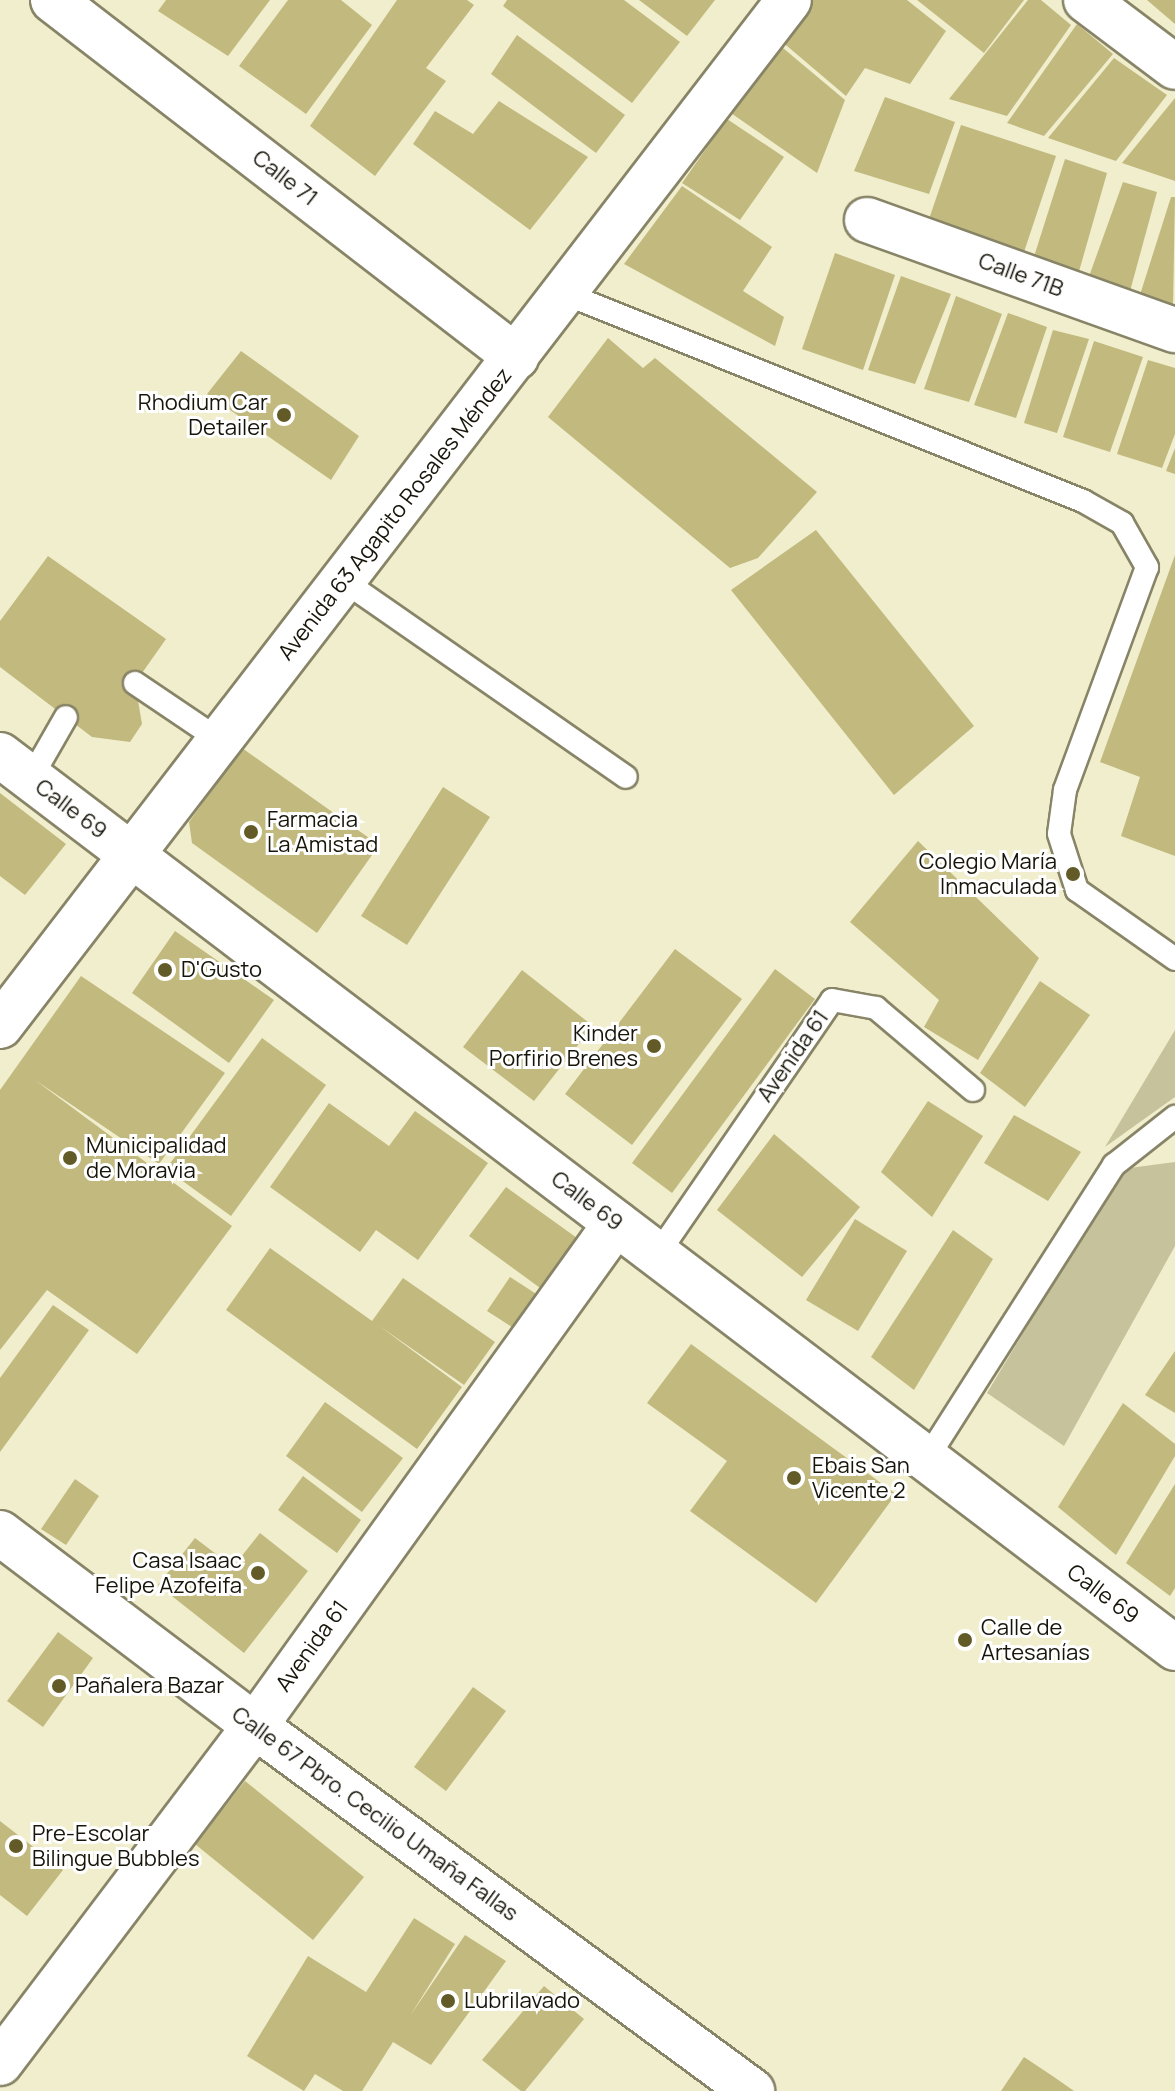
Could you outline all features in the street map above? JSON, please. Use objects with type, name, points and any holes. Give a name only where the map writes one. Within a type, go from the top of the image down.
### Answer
[{"type":"street","name":"Calle 71","points":[[53,0],[516,357]]},
{"type":"street","name":"Avenida 63 Agapito Rosales Méndez","points":[[0,1026],[566,294],[789,0]]},
{"type":"street","points":[[1086,0],[1175,67]]},
{"type":"street","name":"Calle 71B","points":[[867,220],[1175,330]]},
{"type":"street","name":"Calle 69","points":[[15,766],[1175,1648]]},
{"type":"street","name":"Avenida 61","points":[[0,2063],[255,1726],[616,1223]]},
{"type":"street","name":"Calle 67 Pbro. Cecilio Umaña Fallas","points":[[0,1533],[255,1726],[752,2091]]},
{"type":"lane","points":[[566,294],[1083,501],[1122,523],[1147,567],[1065,790],[1059,834],[1077,890],[1175,959]]},
{"type":"lane","points":[[344,581],[626,777]]},
{"type":"lane","points":[[135,683],[221,741]]},
{"type":"lane","points":[[15,766],[66,717]]},
{"type":"lane","name":"Avenida 61","points":[[657,1255],[832,1000],[876,1008],[973,1090]]},
{"type":"lane","points":[[926,1460],[1114,1165],[1172,1124]]},
{"type":"shaded area","points":[[1175,1030],[1175,1097],[1105,1147]]},
{"type":"shaded area","points":[[1175,1162],[1175,1246],[1064,1446],[987,1393],[1122,1169]]},
{"type":"building","points":[[166,0],[270,0],[228,56],[158,11]]},
{"type":"building","points":[[288,0],[341,0],[372,25],[306,114],[239,66]]},
{"type":"building","points":[[397,0],[467,0],[474,5],[426,68],[446,81],[375,176],[310,126]]},
{"type":"building","points":[[507,0],[624,0],[680,42],[632,103],[503,6]]},
{"type":"building","points":[[639,0],[715,0],[687,36]]},
{"type":"building","points":[[811,0],[907,0],[946,31],[910,84],[865,68],[846,96],[780,40]]},
{"type":"building","points":[[917,0],[1024,0],[984,53]]},
{"type":"building","points":[[1028,0],[1041,0],[1071,25],[1007,116],[949,99]]},
{"type":"building","points":[[1147,0],[1175,0],[1175,24]]},
{"type":"building","points":[[1077,24],[1113,54],[1044,136],[1007,123]]},
{"type":"building","points":[[517,35],[625,115],[596,153],[491,74]]},
{"type":"building","points":[[777,43],[845,100],[817,173],[728,111]]},
{"type":"building","points":[[1114,58],[1167,95],[1116,161],[1048,138]]},
{"type":"building","points":[[885,97],[955,122],[929,194],[854,171]]},
{"type":"building","points":[[1175,98],[1175,181],[1122,163]]},
{"type":"building","points":[[499,101],[588,157],[530,230],[413,144],[435,111],[473,134]]},
{"type":"building","points":[[727,119],[784,157],[740,220],[682,183]]},
{"type":"building","points":[[961,125],[1056,156],[1022,258],[927,225]]},
{"type":"building","points":[[1065,159],[1107,173],[1078,275],[1031,266]]},
{"type":"building","points":[[1123,182],[1157,192],[1129,295],[1087,282]]},
{"type":"building","points":[[682,186],[772,247],[743,291],[784,317],[775,346],[624,264]]},
{"type":"building","points":[[1171,197],[1175,197],[1173,308],[1139,298]]},
{"type":"building","points":[[835,253],[895,275],[863,370],[802,349]]},
{"type":"building","points":[[901,276],[951,294],[915,384],[868,370]]},
{"type":"building","points":[[956,296],[1002,314],[969,402],[924,389]]},
{"type":"building","points":[[1008,313],[1047,327],[1016,418],[974,405]]},
{"type":"building","points":[[1053,330],[1089,339],[1057,433],[1024,423]]},
{"type":"building","points":[[608,338],[643,368],[655,358],[817,492],[758,558],[730,568],[548,417]]},
{"type":"building","points":[[1094,341],[1143,357],[1110,452],[1063,437]]},
{"type":"building","name":"Rhodium Car Detailer","points":[[241,351],[359,436],[331,480],[207,394]]},
{"type":"building","points":[[1148,360],[1175,368],[1175,434],[1162,468],[1117,454]]},
{"type":"building","points":[[1175,448],[1175,474],[1166,471]]},
{"type":"building","points":[[816,530],[974,726],[894,795],[731,590]]},
{"type":"building","points":[[1175,555],[1175,856],[1121,836],[1140,777],[1100,762]]},
{"type":"building","points":[[48,556],[166,639],[135,683],[142,724],[130,742],[92,737],[0,667],[0,621]]},
{"type":"building","name":"Farmacia La Amistad","points":[[242,748],[379,845],[317,933],[192,843],[189,822]]},
{"type":"building","points":[[443,787],[490,817],[407,945],[361,916]]},
{"type":"building","points":[[0,793],[66,844],[25,895],[0,876]]},
{"type":"building","points":[[918,841],[1039,958],[978,1060],[924,1027],[939,1000],[850,922]]},
{"type":"building","points":[[175,931],[274,1000],[229,1063],[132,993]]},
{"type":"building","name":"Kinder Porfirio Brenes","points":[[675,949],[742,999],[632,1145],[565,1094]]},
{"type":"building","points":[[775,969],[815,999],[672,1193],[632,1163]]},
{"type":"building","points":[[522,970],[593,1026],[534,1101],[463,1047]]},
{"type":"building","name":"Municipalidad de Moravia","points":[[81,976],[225,1073],[159,1164],[35,1080],[232,1226],[137,1354],[47,1290],[0,1350],[0,1090]]},
{"type":"building","points":[[1040,981],[1090,1015],[1025,1107],[980,1073]]},
{"type":"building","points":[[262,1038],[326,1085],[231,1216],[166,1169]]},
{"type":"building","points":[[928,1101],[983,1136],[932,1217],[881,1172]]},
{"type":"building","points":[[329,1103],[389,1146],[415,1111],[488,1163],[418,1260],[376,1230],[360,1252],[270,1187]]},
{"type":"building","points":[[1014,1115],[1081,1152],[1048,1201],[984,1163]]},
{"type":"building","points":[[774,1134],[860,1207],[802,1277],[717,1210]]},
{"type":"building","points":[[506,1187],[584,1243],[547,1293],[469,1236]]},
{"type":"building","points":[[855,1219],[907,1251],[858,1331],[806,1300]]},
{"type":"building","points":[[953,1230],[993,1259],[914,1390],[871,1357]]},
{"type":"building","points":[[270,1248],[372,1321],[403,1278],[495,1342],[464,1385],[378,1325],[462,1387],[417,1449],[226,1310]]},
{"type":"building","points":[[510,1277],[541,1297],[518,1331],[487,1311]]},
{"type":"building","points":[[53,1305],[89,1330],[0,1452],[0,1378]]},
{"type":"building","name":"Ebais San Vicente 2","points":[[691,1344],[896,1494],[816,1603],[690,1511],[727,1461],[647,1403]]},
{"type":"building","points":[[1175,1351],[1175,1413],[1145,1395]]},
{"type":"building","points":[[325,1402],[403,1458],[362,1512],[286,1456]]},
{"type":"building","points":[[1123,1403],[1175,1444],[1175,1456],[1116,1555],[1058,1507]]},
{"type":"building","points":[[303,1476],[361,1520],[337,1553],[278,1510]]},
{"type":"building","points":[[75,1479],[99,1496],[66,1545],[41,1529]]},
{"type":"building","points":[[1175,1484],[1175,1588],[1170,1596],[1126,1563]]},
{"type":"building","points":[[260,1533],[308,1571],[244,1653],[158,1585],[195,1538],[233,1567]]},
{"type":"building","points":[[58,1632],[93,1658],[43,1727],[7,1701]]},
{"type":"building","points":[[473,1687],[506,1711],[446,1791],[414,1767]]},
{"type":"building","points":[[245,1781],[364,1877],[313,1940],[195,1844]]},
{"type":"building","name":"Pre-Escolar Bilingue Bubbles","points":[[0,1821],[63,1870],[27,1916],[0,1895]]},
{"type":"building","points":[[414,1918],[455,1944],[410,2016],[465,1935],[506,1961],[431,2065],[393,2042],[362,2091],[343,2091],[315,2074],[304,2091],[247,2056],[308,1956],[366,1992]]},
{"type":"building","points":[[544,1986],[584,2019],[525,2091],[521,2091],[482,2060]]},
{"type":"building","points":[[1024,2057],[1054,2077],[1074,2091],[1001,2091]]},
{"type":"place","name":"Rhodium Car Detailer","points":[[284,415]]},
{"type":"place","name":"Farmacia La Amistad","points":[[251,832]]},
{"type":"place","name":"Colegio María Inmaculada","points":[[1073,874]]},
{"type":"place","name":"D'Gusto","points":[[165,970]]},
{"type":"place","name":"Kinder Porfirio Brenes","points":[[654,1046]]},
{"type":"place","name":"Municipalidad de Moravia","points":[[70,1158]]},
{"type":"place","name":"Ebais San Vicente 2","points":[[794,1478]]},
{"type":"place","name":"Casa Isaac Felipe Azofeifa","points":[[258,1573]]},
{"type":"place","name":"Calle de Artesanías","points":[[965,1640]]},
{"type":"place","name":"Pañalera Bazar","points":[[59,1686]]},
{"type":"place","name":"Pre-Escolar Bilingue Bubbles","points":[[16,1846]]},
{"type":"place","name":"Lubrilavado","points":[[448,2001]]}]
